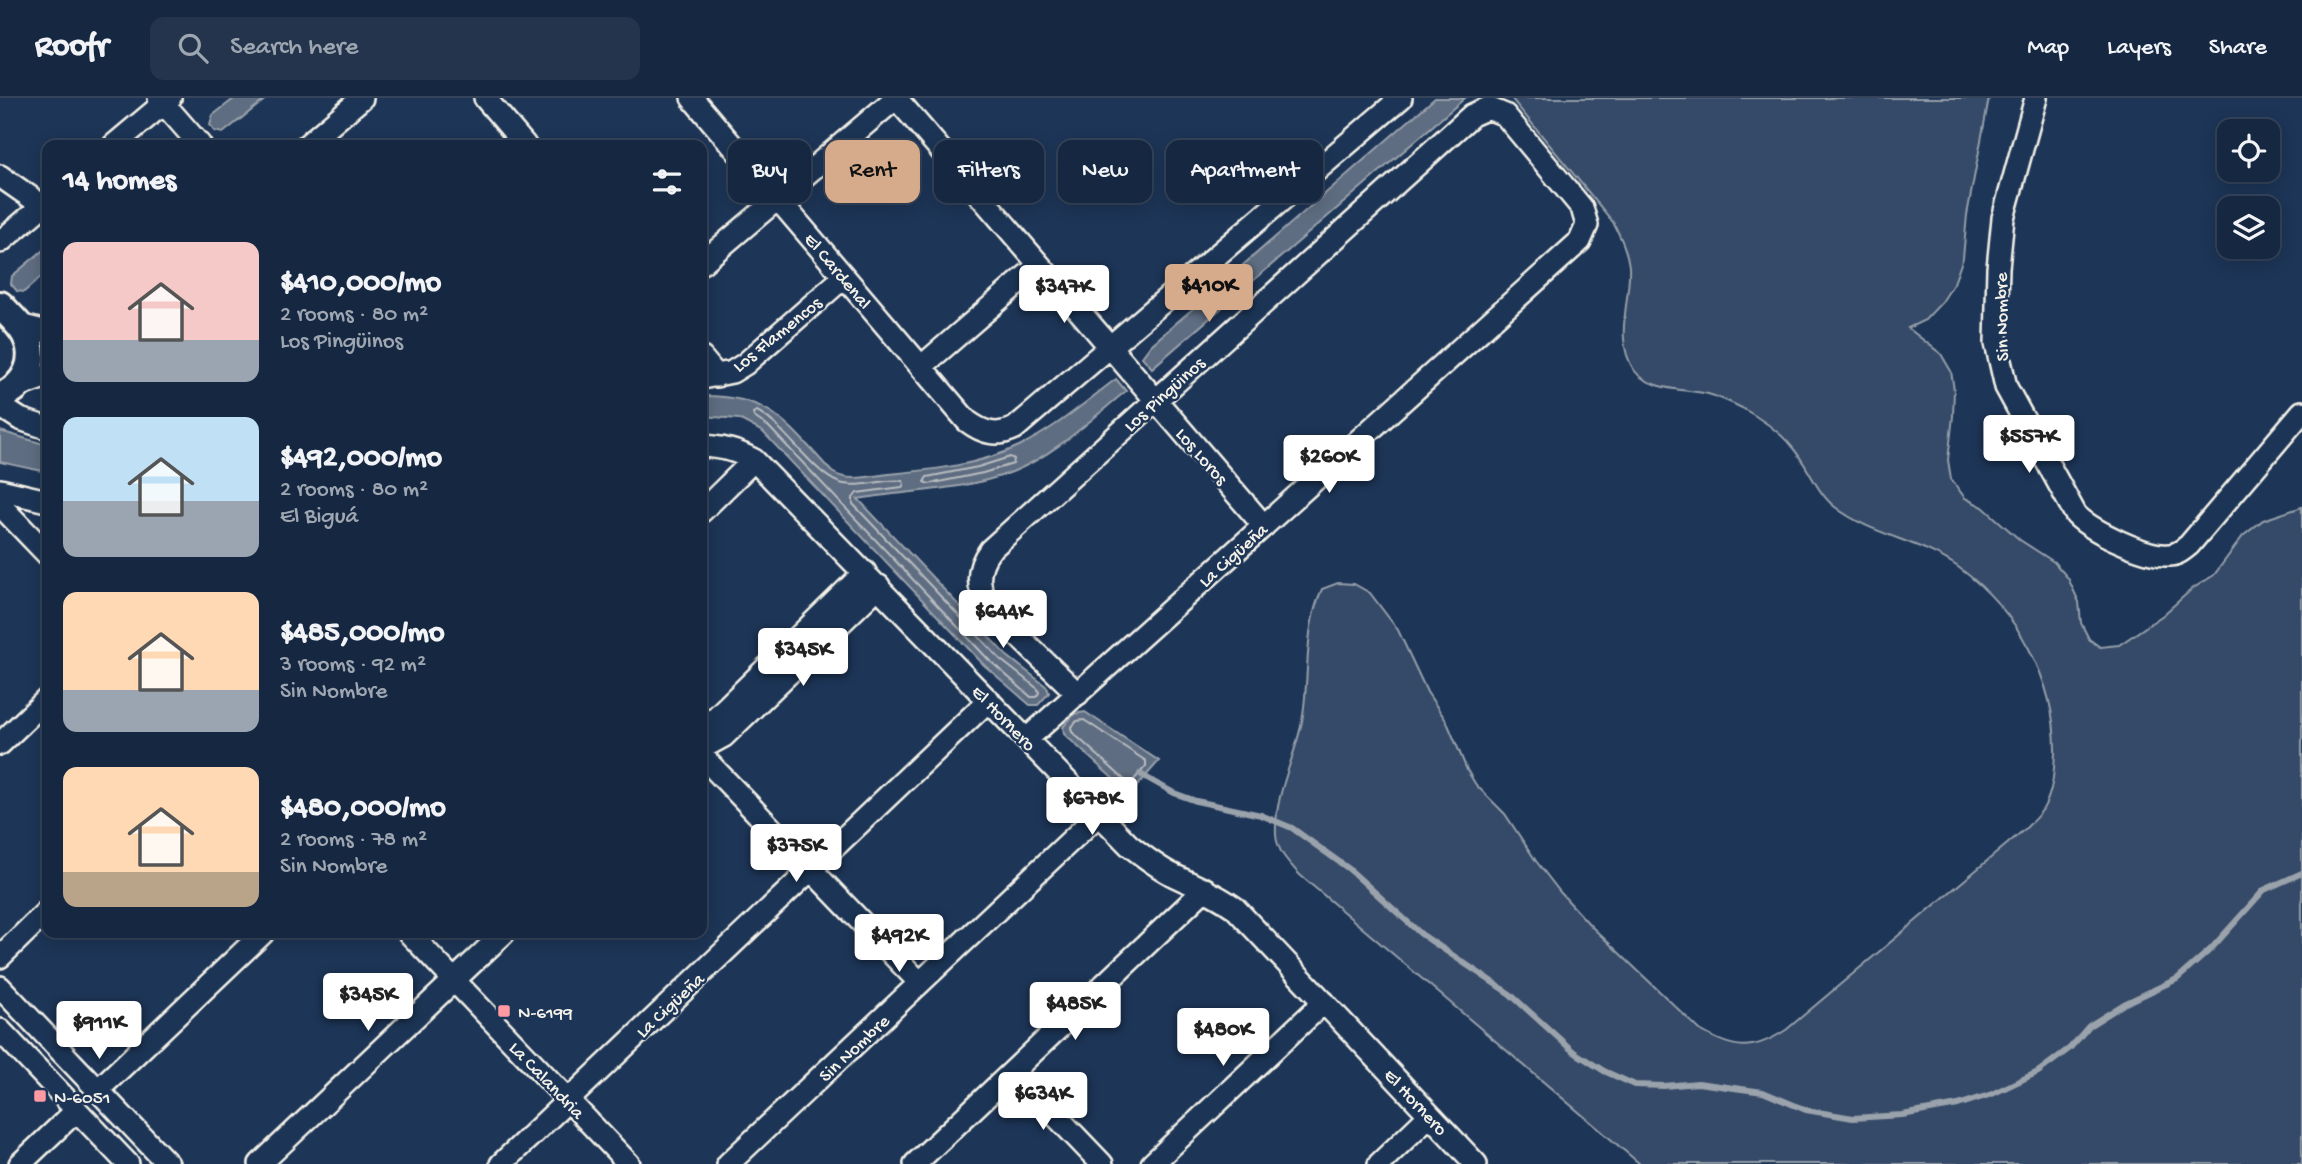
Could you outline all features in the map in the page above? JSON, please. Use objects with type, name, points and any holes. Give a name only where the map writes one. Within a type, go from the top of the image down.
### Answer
[{"type":"street","points":[[317,140],[362,98]]},
{"type":"street","points":[[485,98],[521,140]]},
{"type":"street","name":"El Cardenal","points":[[692,98],[728,140]]},
{"type":"street","points":[[811,171],[896,98]]},
{"type":"street","name":"Los Loros","points":[[896,98],[1264,526]]},
{"type":"street","points":[[1110,347],[1401,98]]},
{"type":"street","name":"Sin Nombre","points":[[2036,98],[2010,189],[2001,234],[1996,343],[2001,373],[2009,394],[2076,515],[2094,530],[2116,540],[2160,555],[2176,554],[2189,545],[2302,412]]},
{"type":"street","points":[[120,140],[164,100],[196,140]]},
{"type":"street","name":"La Cigüeña","points":[[1027,740],[1580,241],[1587,225],[1582,208],[1505,115],[1488,108]]},
{"type":"street","name":"Los Pingüinos","points":[[1078,694],[991,610],[981,591],[979,579],[980,568],[990,550],[1472,115],[1488,108]]},
{"type":"street","points":[[0,176],[42,202]]},
{"type":"street","points":[[707,258],[773,203]]},
{"type":"street","name":"El Cardenal","points":[[781,203],[967,421],[992,433],[1015,428],[1110,347]]},
{"type":"street","points":[[0,242],[42,207]]},
{"type":"street","points":[[921,367],[1039,265]]},
{"type":"street","name":"Los Flamencos","points":[[709,377],[732,372],[745,364],[844,277]]},
{"type":"street","points":[[0,305],[19,325],[30,347],[27,374],[9,391]]},
{"type":"street","points":[[19,325],[42,331]]},
{"type":"street","points":[[9,391],[42,378]]},
{"type":"street","points":[[0,407],[20,419],[42,426]]},
{"type":"street","points":[[707,446],[738,451],[754,460],[707,506]]},
{"type":"street","name":"El Hornero","points":[[754,460],[1129,845],[1149,861],[1205,889],[1235,908],[1476,1164]]},
{"type":"street","points":[[0,491],[42,500]]},
{"type":"street","points":[[3,513],[42,549]]},
{"type":"street","points":[[707,727],[872,579]]},
{"type":"street","points":[[707,745],[724,736],[872,579]]},
{"type":"street","name":"La Cigüeña","points":[[500,1164],[989,700]]},
{"type":"street","points":[[0,744],[42,704]]},
{"type":"street","points":[[707,761],[920,983]]},
{"type":"street","name":"Sin Nombre","points":[[728,1164],[1099,814]]},
{"type":"street","points":[[915,1164],[1205,889]]},
{"type":"street","points":[[0,957],[42,916]]},
{"type":"street","points":[[98,1090],[258,938]]},
{"type":"street","name":"La Calandria","points":[[414,938],[629,1164]]},
{"type":"street","points":[[260,1164],[499,938]]},
{"type":"street","points":[[0,987],[168,1164]]},
{"type":"street","points":[[1152,1164],[1324,1002]]},
{"type":"street","points":[[0,1030],[128,1164]]},
{"type":"street","points":[[1013,1071],[1102,1164]]},
{"type":"street","points":[[20,1164],[77,1110]]},
{"type":"street","points":[[1379,1164],[1430,1115]]},
{"type":"shaded area","points":[[1511,98],[1989,98],[1967,215],[1963,258],[1954,283],[1942,302],[1925,320],[1908,328],[1941,354],[1951,371],[1954,390],[1948,460],[1951,479],[1965,498],[1983,507],[2020,540],[2054,562],[2068,578],[2079,602],[2081,623],[2089,639],[2100,647],[2119,645],[2163,615],[2192,589],[2214,575],[2243,536],[2263,520],[2302,507],[2302,1164],[1640,1164],[1300,875],[1284,857],[1277,841],[1276,820],[1302,721],[1312,621],[1322,589],[1338,583],[1354,584],[1370,593],[1398,630],[1427,692],[1447,722],[1476,785],[1505,814],[1560,892],[1591,926],[1700,1030],[1733,1045],[1753,1045],[1786,1030],[2025,829],[2043,809],[2049,796],[2055,753],[2049,699],[2029,649],[2015,626],[1979,584],[1958,567],[1928,550],[1864,525],[1835,507],[1828,501],[1792,447],[1762,421],[1717,397],[1658,386],[1634,370],[1628,358],[1624,332],[1629,266],[1618,233],[1613,222]]},
{"type":"water","points":[[235,98],[267,98],[223,133],[214,131],[210,125],[213,115]]},
{"type":"water","points":[[1435,98],[1465,98],[1152,368],[1142,357],[1151,345],[1314,203],[1323,203],[1323,195]]},
{"type":"water","points":[[42,251],[42,276],[24,292],[17,291],[11,284],[12,276]]},
{"type":"water","points":[[1116,379],[1126,391],[1072,436],[1028,465],[1012,472],[974,483],[858,499],[1006,655],[1047,687],[1049,693],[1038,705],[1030,705],[984,665],[763,432],[739,419],[707,416],[707,396],[726,397],[762,407],[790,427],[832,472],[845,477],[860,478],[956,466],[988,458],[1019,446],[1069,415]]},
{"type":"water","points":[[0,431],[42,444],[42,471],[0,462]]},
{"type":"water","points":[[1085,712],[1159,761],[1130,794],[1064,734],[1063,727],[1074,714]]},
{"type":"waterway","points":[[1140,774],[1174,793],[1196,801],[1261,815],[1292,828],[1349,869],[1421,934],[1510,994],[1574,1052],[1604,1071],[1635,1085],[1698,1083],[1763,1092],[1806,1110],[1853,1118],[1902,1115],[1958,1105],[1992,1094],[2038,1072],[2070,1048],[2089,1026],[2124,1004],[2177,979],[2211,949],[2264,890],[2302,873]]},
{"type":"place","name":"N-6199","points":[[504,1011]]},
{"type":"place","name":"N-6051","points":[[40,1096]]}]
